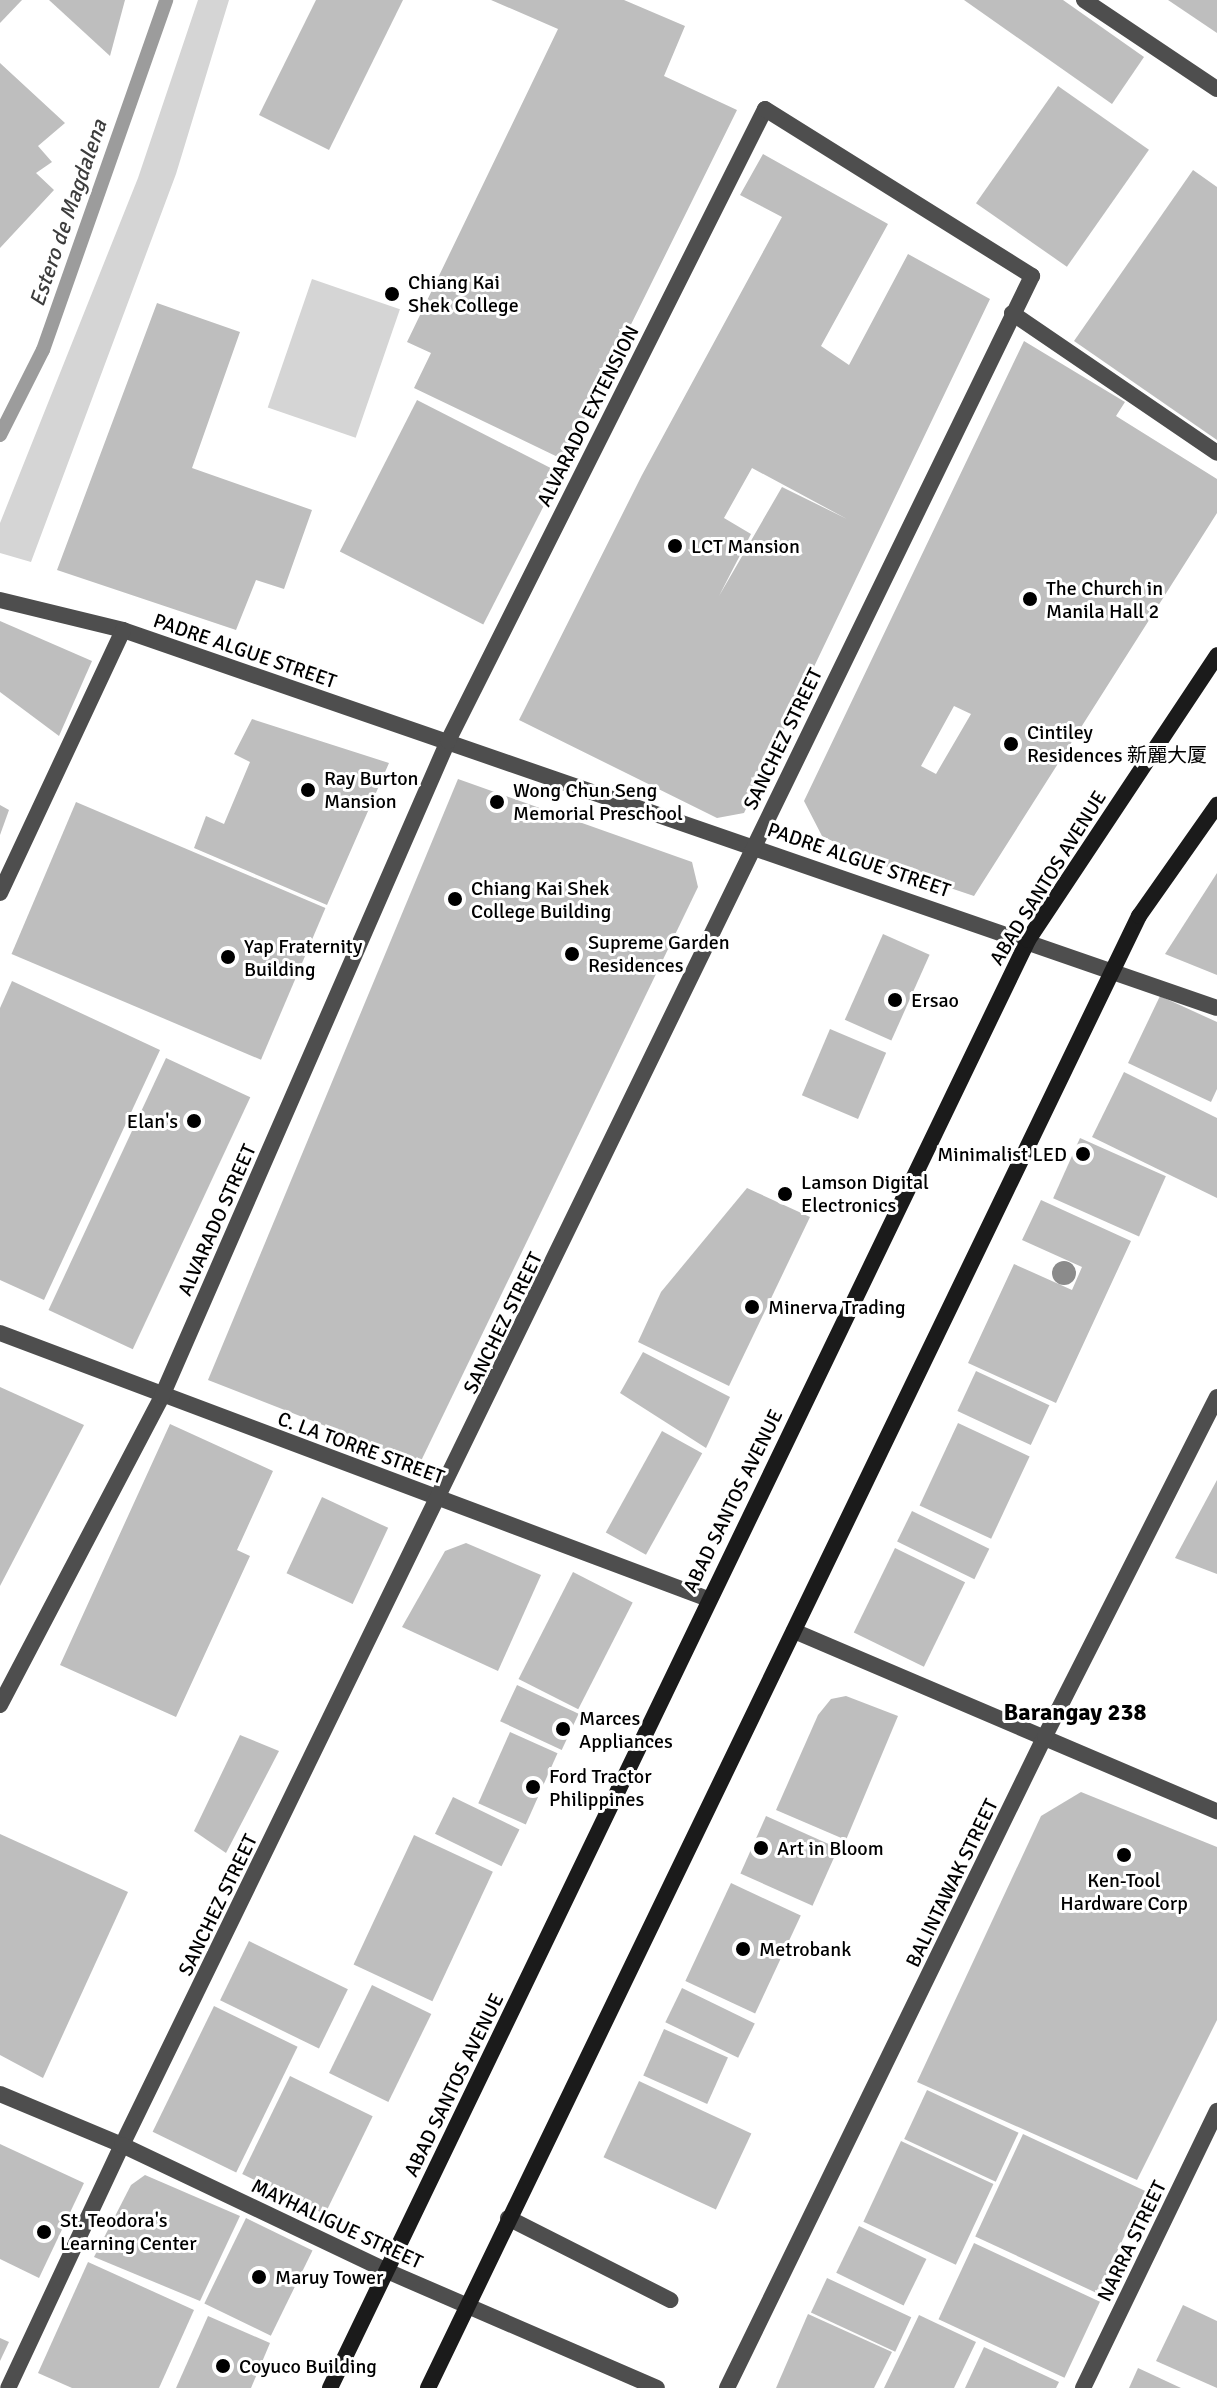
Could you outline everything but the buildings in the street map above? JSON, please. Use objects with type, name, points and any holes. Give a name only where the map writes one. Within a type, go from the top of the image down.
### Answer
[{"type":"main road","name":"ABAD SANTOS AVENUE","points":[[330,2388],[1028,940],[1217,655]]},
{"type":"main road","points":[[428,2388],[1113,968],[1139,916],[1217,805]]},
{"type":"street","points":[[1084,0],[1217,89]]},
{"type":"street","name":"SANCHEZ STREET","points":[[8,2388],[122,2145],[440,1499],[1032,276],[765,109]]},
{"type":"street","name":"ALVARADO EXTENSION","points":[[448,741],[765,109]]},
{"type":"street","points":[[1012,313],[1217,453]]},
{"type":"street","name":"PADRE ALGUE STREET","points":[[0,600],[123,630],[1113,968],[1217,1008]]},
{"type":"street","points":[[0,893],[123,630]]},
{"type":"street","name":"ALVARADO STREET","points":[[0,1705],[162,1396],[448,741]]},
{"type":"street","name":"C. LA TORRE STREET","points":[[0,1333],[708,1599]]},
{"type":"street","name":"BALINTAWAK STREET","points":[[727,2388],[1045,1736],[1217,1397]]},
{"type":"street","points":[[794,1631],[1217,1811]]},
{"type":"street","name":"MAYHALIGUE STREET","points":[[0,2094],[122,2145],[387,2271],[657,2388]]},
{"type":"street","name":"NARRA STREET","points":[[1083,2388],[1217,2111]]},
{"type":"street","points":[[508,2218],[670,2300]]},
{"type":"shaded area","points":[[198,0],[229,0],[176,174],[31,562],[0,553],[0,523],[138,178]]},
{"type":"shaded area","points":[[312,279],[400,309],[356,438],[268,408]]},
{"type":"waterway","name":"Estero de Magdalena","points":[[0,435],[43,350],[166,0]]},
{"type":"place","name":"Chiang Kai Shek College","points":[[392,294]]},
{"type":"place","name":"LCT Mansion","points":[[675,546]]},
{"type":"place","name":"The Church in Manila Hall 2","points":[[1030,599]]},
{"type":"place","name":"Cintiley Residences 新麗大厦","points":[[1011,744]]},
{"type":"place","name":"Ray Burton Mansion","points":[[308,790]]},
{"type":"place","name":"Wong Chun Seng Memorial Preschool","points":[[497,802]]},
{"type":"place","name":"Chiang Kai Shek College Building","points":[[455,899]]},
{"type":"place","name":"Supreme Garden Residences","points":[[572,954]]},
{"type":"place","name":"Yap Fraternity Building","points":[[228,957]]},
{"type":"place","name":"Ersao","points":[[895,1000]]},
{"type":"place","name":"Elan's","points":[[194,1121]]},
{"type":"place","name":"Minimalist LED","points":[[1083,1154]]},
{"type":"place","name":"Lamson Digital Electronics","points":[[785,1194]]},
{"type":"place","name":"Minerva Trading","points":[[752,1307]]},
{"type":"place","name":"Marces Appliances","points":[[563,1729]]},
{"type":"place","name":"Ford Tractor Philippines","points":[[533,1787]]},
{"type":"place","name":"Art in Bloom","points":[[761,1848]]},
{"type":"place","name":"Ken-Tool Hardware Corp","points":[[1124,1855]]},
{"type":"place","name":"Metrobank","points":[[743,1949]]},
{"type":"place","name":"St. Teodora's Learning Center","points":[[44,2232]]},
{"type":"place","name":"Maruy Tower","points":[[259,2277]]},
{"type":"place","name":"Coyuco Building","points":[[223,2366]]},
{"type":"district","name":"Barangay 238","points":[[1075,1713]]}]
